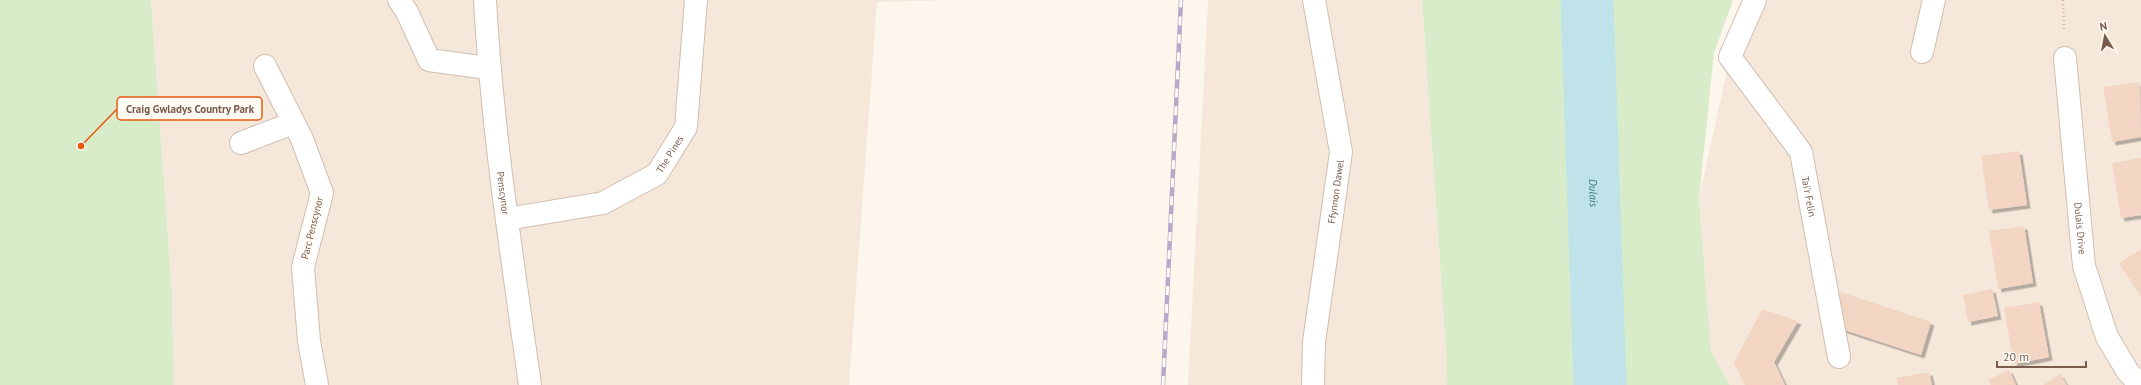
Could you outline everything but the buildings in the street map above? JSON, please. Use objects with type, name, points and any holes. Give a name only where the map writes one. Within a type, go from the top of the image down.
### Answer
[{"type":"street","points":[[399,0],[408,12],[429,60],[488,68]]},
{"type":"street","name":"Penscynor","points":[[485,0],[488,68],[530,385]]},
{"type":"street","name":"The Pines","points":[[507,219],[603,204],[657,174],[686,127],[696,0]]},
{"type":"street","name":"Ffynnon Dawel","points":[[1313,385],[1314,342],[1341,152],[1314,0]]},
{"type":"street","name":"Tai'r Felin","points":[[1755,0],[1730,57],[1801,152],[1839,357]]},
{"type":"street","points":[[1922,52],[1934,0]]},
{"type":"street","name":"Dulais Drive","points":[[2065,58],[2084,266],[2107,337],[2128,372],[2140,385]]},
{"type":"street","name":"Parc Penscynor","points":[[265,66],[294,123],[322,193],[303,266],[309,341],[317,385]]},
{"type":"street","points":[[241,143],[294,123]]},
{"type":"path","points":[[2063,0],[2065,58]]},
{"type":"shaded area","points":[[151,0],[953,0],[877,2],[849,385],[174,385],[172,293]]},
{"type":"shaded area","points":[[1208,0],[1422,0],[1446,350],[1447,385],[1188,385]]},
{"type":"shaded area","points":[[1755,0],[2141,0],[2141,385],[1730,385],[1711,352],[1699,198],[1730,57]]},
{"type":"green space","points":[[0,0],[151,0],[172,293],[174,385],[0,385]]},
{"type":"green space","points":[[1422,0],[1733,0],[1714,53],[1699,198],[1711,352],[1730,385],[1447,385],[1446,350]]},
{"type":"waterway","name":"Dulais","points":[[1587,0],[1600,385]]},
{"type":"railway","points":[[1163,385],[1181,0]]},
{"type":"place","name":"Craig Gwladys Country Park","points":[[81,146]]}]
